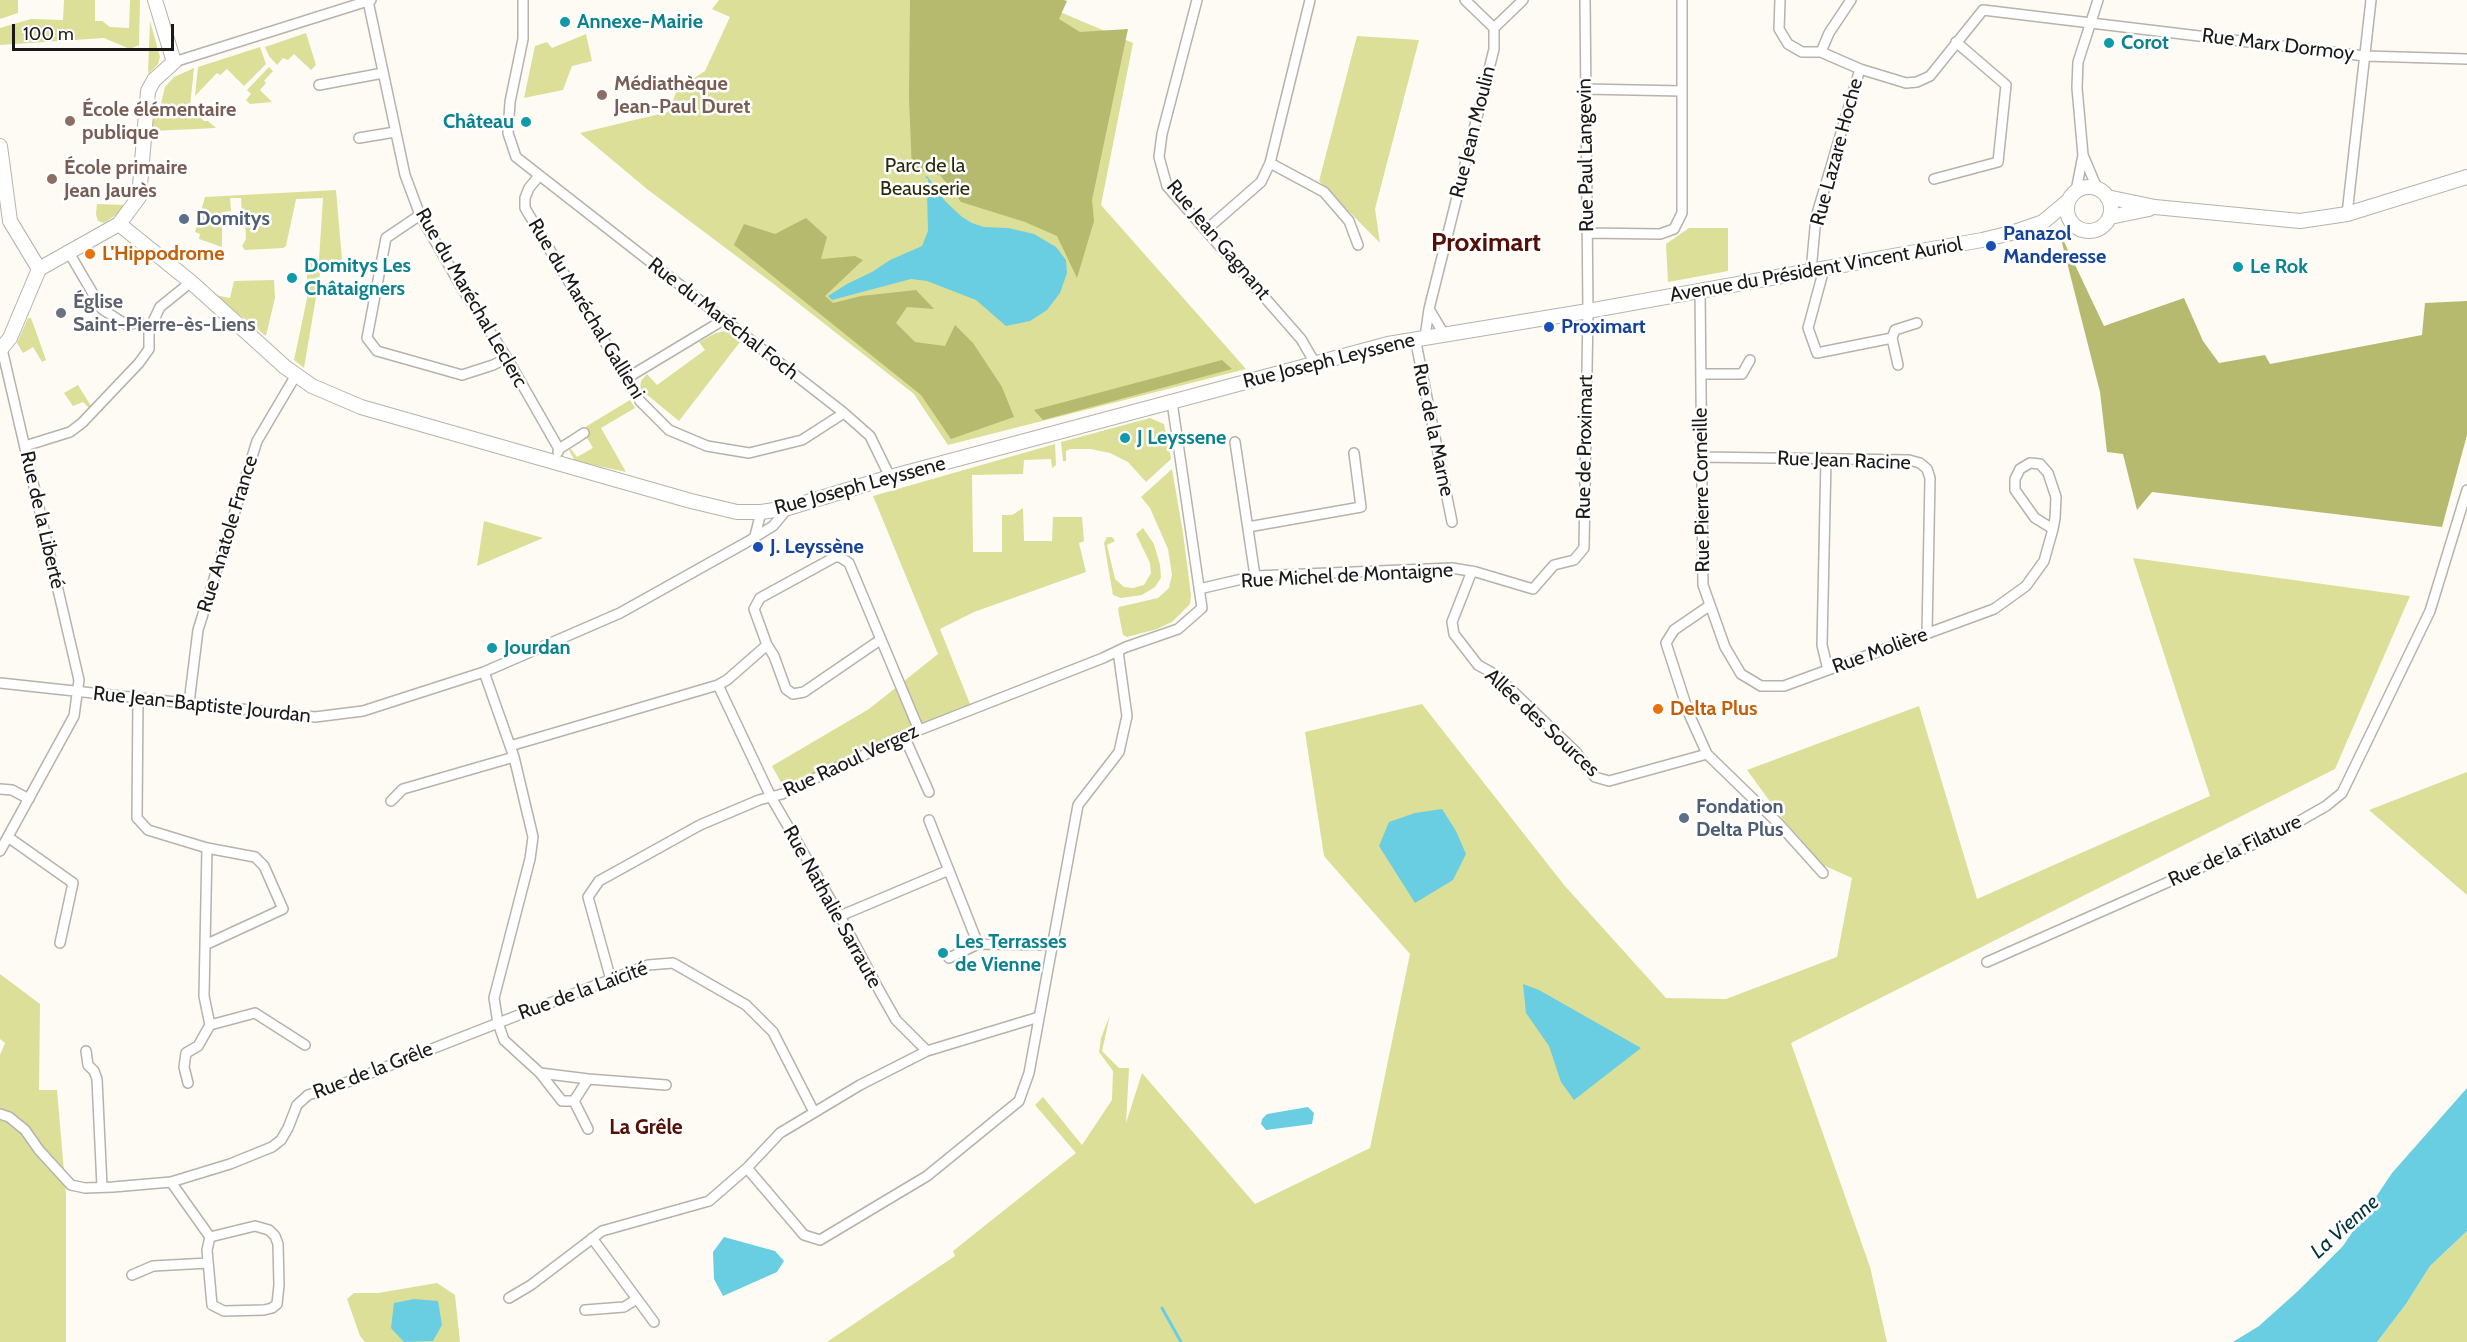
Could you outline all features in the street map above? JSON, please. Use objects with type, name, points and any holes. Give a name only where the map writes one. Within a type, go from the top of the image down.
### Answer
[{"type":"street","points":[[155,0],[174,62]]},
{"type":"street","points":[[1,350],[10,338],[39,269],[119,224],[139,196],[148,92],[154,80],[174,62],[369,0]]},
{"type":"street","name":"Rue du Maréchal Leclerc","points":[[369,0],[405,175],[420,215],[462,288],[507,358],[557,455]]},
{"type":"street","name":"Rue du Maréchal Foch","points":[[523,0],[523,39],[510,102],[508,134],[516,157],[844,413],[870,436],[890,477]]},
{"type":"street","name":"Rue Jean Gagnant","points":[[1197,0],[1162,134],[1159,157],[1167,186],[1301,339],[1315,363]]},
{"type":"street","points":[[1206,230],[1261,182],[1270,163],[1310,0]]},
{"type":"street","points":[[1465,0],[1494,28],[1522,0]]},
{"type":"street","name":"Rue Paul Langevin","points":[[1585,0],[1588,311]]},
{"type":"street","points":[[1587,233],[1660,234],[1674,229],[1682,213],[1682,0]]},
{"type":"street","points":[[1780,0],[1779,29],[1788,44],[1802,52],[1821,52],[1860,69],[1906,82],[1917,82],[1930,76],[1983,10],[1988,0]]},
{"type":"street","points":[[1821,52],[1829,33],[1851,0]]},
{"type":"street","points":[[2083,155],[2102,193],[2110,203],[2109,217],[2101,228],[2092,232],[2075,227],[2067,216],[2083,155],[2077,88],[2078,62],[2098,0]]},
{"type":"street","points":[[2348,214],[2371,0]]},
{"type":"street","name":"Rue Marx Dormoy","points":[[1983,10],[2365,56],[2467,59]]},
{"type":"street","name":"Rue Jean Moulin","points":[[1420,338],[1494,48],[1494,28]]},
{"type":"street","points":[[1934,179],[1998,162],[2006,85],[1956,42]]},
{"type":"street","name":"Rue Lazare Hoche","points":[[1860,69],[1816,217],[1818,270],[1808,328],[1818,352],[1892,338]]},
{"type":"street","points":[[319,86],[383,73]]},
{"type":"street","points":[[1585,89],[1682,91]]},
{"type":"street","points":[[359,138],[395,132]]},
{"type":"street","points":[[0,146],[10,221],[39,269]]},
{"type":"street","points":[[1270,163],[1324,192],[1349,221],[1358,245]]},
{"type":"street","name":"Rue du Maréchal Gallieni","points":[[539,176],[529,188],[525,198],[525,208],[640,400],[669,430],[707,446],[749,453],[802,440],[844,413]]},
{"type":"street","points":[[2072,196],[2082,188],[2155,207],[2300,221],[2348,214],[2467,177]]},
{"type":"street","name":"Avenue du Président Vincent Auriol","points":[[1588,311],[2012,233],[2043,222],[2072,196]]},
{"type":"street","points":[[2109,217],[2155,207]]},
{"type":"street","points":[[420,215],[386,238],[367,338],[377,351],[462,375],[507,358]]},
{"type":"street","name":"Avenue du Président Vincent Auriol","points":[[2043,222],[2075,227]]},
{"type":"street","name":"Rue Joseph Leyssene","points":[[119,224],[191,282],[312,386],[361,406],[557,455],[692,501],[737,512],[788,508],[890,477],[1315,363],[1420,338],[1588,311]]},
{"type":"street","points":[[68,251],[102,309],[125,324],[140,323],[149,330]]},
{"type":"street","points":[[25,446],[70,432],[82,423],[139,363],[149,349],[149,330],[160,307],[191,282]]},
{"type":"street","name":"Rue Pierre Corneille","points":[[1700,291],[1703,585],[1709,606]]},
{"type":"street","points":[[1429,309],[1443,334]]},
{"type":"street","name":"Rue de Proximart","points":[[1554,565],[1574,560],[1584,548],[1588,311]]},
{"type":"street","points":[[627,378],[725,319]]},
{"type":"street","points":[[1898,365],[1892,338],[1895,330],[1917,323]]},
{"type":"street","name":"Rue de la Marne","points":[[1420,338],[1452,522]]},
{"type":"street","name":"Rue de la Liberté","points":[[0,851],[74,716],[79,680],[1,350]]},
{"type":"street","points":[[1701,374],[1742,374],[1750,360]]},
{"type":"street","name":"Rue Anatole France","points":[[189,703],[198,630],[257,441],[297,375]]},
{"type":"street","points":[[1172,402],[1199,589]]},
{"type":"street","points":[[557,455],[584,433]]},
{"type":"street","points":[[1234,442],[1255,576]]},
{"type":"street","points":[[1248,527],[1361,507],[1354,453]]},
{"type":"street","name":"Rue Jean Racine","points":[[1702,458],[1909,460],[1920,463],[1927,469],[1930,478],[1927,633]]},
{"type":"street","points":[[1826,459],[1822,645],[1828,670]]},
{"type":"street","name":"Rue Molière","points":[[1709,606],[1725,647],[1741,674],[1761,686],[1784,686],[1994,609],[2026,586],[2044,561],[2053,529],[2056,497],[2048,473],[2040,464],[2030,463],[2020,469],[2015,479],[2015,490],[2035,518],[2053,529]]},
{"type":"street","name":"Rue de la Filature","points":[[1987,962],[2277,834],[2326,806],[2342,793],[2430,611],[2467,490]]},
{"type":"street","name":"Rue Jean-Baptiste Jourdan","points":[[0,682],[315,717],[363,711],[484,672],[620,613],[704,568],[773,526],[788,508]]},
{"type":"street","points":[[755,536],[760,512]]},
{"type":"street","points":[[880,640],[804,692],[793,694],[786,689],[754,609],[760,598],[835,557],[840,557],[849,563],[919,730]]},
{"type":"street","name":"Rue Michel de Montaigne","points":[[1199,589],[1255,576],[1452,568],[1472,571],[1533,589],[1554,565]]},
{"type":"street","name":"Allée des Sources","points":[[1472,571],[1452,622],[1454,634],[1479,665],[1496,675],[1575,750],[1595,777],[1609,781],[1707,754]]},
{"type":"street","name":"Rue Raoul Vergez","points":[[611,980],[588,897],[599,881],[700,825],[759,800],[782,794],[904,736],[1178,629],[1202,608],[1199,589]]},
{"type":"street","points":[[1709,606],[1674,630],[1666,643],[1689,714],[1707,754],[1779,824],[1823,873]]},
{"type":"street","points":[[510,746],[718,685],[727,680],[767,645]]},
{"type":"street","points":[[747,1168],[804,1235],[820,1240],[927,1176],[1019,1101],[1029,1073],[1078,805],[1119,752],[1127,716],[1118,651]]},
{"type":"street","points":[[484,672],[514,757],[533,837],[527,871],[494,998],[498,1023],[504,1040],[540,1073],[562,1101],[574,1101]]},
{"type":"street","name":"Rue Nathalie Sarraute","points":[[718,685],[771,797],[840,916],[896,1020],[927,1052]]},
{"type":"street","points":[[138,698],[137,818],[148,830],[207,848],[255,857],[264,866],[283,909],[205,945]]},
{"type":"street","points":[[904,736],[929,792]]},
{"type":"street","points":[[391,801],[403,789],[514,757]]},
{"type":"street","points":[[0,789],[12,790],[30,799]]},
{"type":"street","points":[[929,819],[978,944]]},
{"type":"street","points":[[8,837],[73,883],[60,943]]},
{"type":"street","points":[[188,1083],[184,1067],[186,1053],[198,1046],[210,1025],[204,996],[207,848]]},
{"type":"street","points":[[840,916],[949,870]]},
{"type":"street","points":[[950,958],[978,944],[1052,945]]},
{"type":"street","name":"Rue de la Laïcité","points":[[498,1023],[648,965],[673,963],[746,1005],[773,1032],[814,1112]]},
{"type":"street","points":[[210,1025],[255,1013],[305,1045]]},
{"type":"street","points":[[509,1298],[531,1285],[602,1231],[709,1201],[747,1168],[780,1133],[860,1085],[927,1052],[1039,1017]]},
{"type":"street","name":"Rue de la Grêle","points":[[0,1114],[9,1117],[25,1130],[39,1150],[70,1185],[85,1188],[171,1182],[230,1164],[272,1147],[281,1140],[297,1105],[308,1095],[345,1083],[498,1023]]},
{"type":"street","points":[[86,1051],[88,1065],[94,1071],[97,1079],[102,1187]]},
{"type":"street","points":[[540,1073],[666,1085]]},
{"type":"street","points":[[574,1101],[588,1079]]},
{"type":"street","points":[[574,1101],[588,1129]]},
{"type":"street","points":[[171,1182],[210,1237],[207,1250],[212,1305],[224,1311],[264,1310],[277,1304],[278,1244],[269,1230],[255,1226],[210,1237]]},
{"type":"street","points":[[592,1238],[654,1322]]},
{"type":"street","points":[[132,1275],[153,1266],[208,1263]]},
{"type":"street","points":[[585,1310],[624,1307],[637,1299]]},
{"type":"green space","points":[[0,0],[18,0],[18,13],[0,19]]},
{"type":"green space","points":[[64,0],[95,0],[95,21],[102,21],[110,27],[129,28],[130,0],[140,0],[139,45],[130,49],[104,38],[0,45],[0,28],[31,19],[63,20]]},
{"type":"green space","name":"Parc de la Beausserie","points":[[719,0],[1032,0],[1133,43],[1101,205],[1246,369],[948,445],[914,394],[775,285],[647,189],[580,133],[668,112],[678,88],[705,71],[730,17],[712,9]]},
{"type":"green space","points":[[910,0],[1064,0],[1067,1],[1059,19],[1080,32],[1128,29],[1092,200],[1094,221],[1077,278],[1057,236],[1025,222],[961,202],[940,175],[912,170],[909,98]]},
{"type":"green space","points":[[150,21],[160,57],[158,64],[148,74]]},
{"type":"green space","points":[[306,33],[316,65],[311,70],[294,54],[288,60],[283,58],[277,65],[269,56],[265,47]]},
{"type":"green space","points":[[586,34],[592,61],[572,66],[563,90],[524,98],[535,46],[547,42],[552,48]]},
{"type":"green space","points":[[1357,36],[1419,40],[1375,209],[1380,243],[1319,181]]},
{"type":"green space","points":[[260,47],[266,64],[244,86],[227,69],[220,75],[217,73],[195,96],[198,67]]},
{"type":"green space","points":[[269,67],[273,71],[260,90],[272,102],[250,104],[246,100],[251,94],[247,90]]},
{"type":"green space","points":[[194,68],[190,106],[204,121],[208,121],[216,128],[152,131],[154,115],[159,112],[165,87],[174,77]]},
{"type":"green space","points":[[336,190],[342,260],[322,262],[304,368],[294,360],[307,299],[307,261],[319,260],[323,198],[296,199],[286,246],[283,248],[245,250],[242,246],[246,239],[241,198],[230,198],[231,211],[222,212],[222,247],[199,239],[200,234],[195,232],[205,197]]},
{"type":"green space","points":[[97,204],[125,205],[104,223],[98,221]]},
{"type":"green space","points":[[806,218],[827,237],[821,259],[855,256],[863,260],[825,296],[833,303],[861,296],[916,290],[934,309],[907,307],[896,323],[915,342],[945,346],[955,325],[973,343],[1002,387],[1014,417],[951,439],[921,395],[734,245],[744,224],[775,234]]},
{"type":"green space","points":[[1689,228],[1728,228],[1728,271],[1668,282],[1666,244]]},
{"type":"green space","points":[[2059,231],[2104,326],[2184,298],[2203,341],[2219,363],[2265,355],[2270,364],[2422,335],[2425,303],[2467,301],[2467,435],[2442,527],[2152,492],[2137,510],[2123,454],[2107,452],[2100,392]]},
{"type":"green space","points":[[274,280],[275,298],[266,336],[215,295],[230,298],[234,281]]},
{"type":"green space","points":[[28,318],[31,318],[46,360],[42,362],[33,347],[23,353],[17,343]]},
{"type":"green space","points":[[727,331],[740,342],[679,421],[640,389],[641,381],[647,374],[657,385],[705,350],[699,342],[716,333]]},
{"type":"green space","points":[[1222,360],[1232,369],[1043,420],[1034,410]]},
{"type":"green space","points":[[78,385],[91,406],[89,408],[83,402],[73,406],[64,393]]},
{"type":"green space","points":[[630,400],[635,408],[601,428],[626,472],[575,461],[569,450],[571,449],[577,457],[593,448],[582,429]]},
{"type":"green space","points":[[1150,418],[1164,424],[1171,459],[1146,482],[1128,462],[1110,453],[1090,449],[1070,449],[1066,451],[1066,461],[1063,461],[1061,442]]},
{"type":"green space","points":[[1055,444],[1056,465],[1052,468],[1051,459],[1024,460],[1023,474],[972,475],[973,552],[1002,552],[1002,515],[1012,515],[1023,508],[1024,541],[1052,541],[1053,517],[1082,517],[1084,541],[1079,543],[1086,572],[974,612],[940,629],[970,704],[909,728],[790,785],[783,786],[772,766],[869,709],[938,654],[873,496]]},
{"type":"green space","points":[[1172,469],[1183,533],[1191,595],[1190,604],[1172,622],[1157,629],[1127,637],[1123,635],[1119,607],[1158,598],[1169,588],[1172,575],[1168,549],[1150,508],[1141,497]]},
{"type":"green space","points":[[484,521],[543,538],[477,566]]},
{"type":"green space","points":[[1143,528],[1154,544],[1161,578],[1155,587],[1142,595],[1121,598],[1113,595],[1104,543],[1107,537],[1112,537],[1115,541],[1107,545],[1115,579],[1124,587],[1133,588],[1144,585],[1151,573],[1150,563],[1136,534]]},
{"type":"green space","points":[[2133,558],[2410,596],[2335,769],[1791,1043],[1870,1267],[1887,1342],[827,1342],[955,1256],[953,1251],[1076,1153],[1035,1105],[1043,1097],[1082,1145],[1112,1100],[1113,1071],[1099,1052],[1101,1038],[1110,1015],[1102,1051],[1119,1068],[1129,1068],[1126,1123],[1142,1073],[1255,1204],[1370,1148],[1410,954],[1324,856],[1305,732],[1422,704],[1564,885],[1666,998],[1726,999],[1837,957],[1852,878],[1823,865],[1782,818],[1747,770],[1919,706],[1977,899],[2210,796]]},
{"type":"green space","points":[[2467,772],[2467,895],[2369,810]]},
{"type":"green space","points":[[0,974],[40,1004],[39,1090],[57,1090],[66,1195],[66,1342],[0,1342],[0,1055],[5,1043],[0,1039]]},
{"type":"green space","points":[[2467,1231],[2467,1342],[2377,1342],[2406,1304],[2430,1266]]},
{"type":"green space","points":[[437,1283],[455,1295],[460,1342],[365,1342],[360,1336],[347,1299],[354,1293],[378,1293]]},
{"type":"water","points":[[927,176],[945,201],[972,223],[984,227],[1008,228],[1034,234],[1056,247],[1066,260],[1067,273],[1060,293],[1047,310],[1030,321],[1006,326],[976,300],[927,281],[911,279],[832,300],[828,296],[890,260],[922,246],[928,231],[927,194],[929,189],[928,179],[925,177]]},
{"type":"water","points":[[1442,809],[1456,831],[1466,854],[1453,880],[1415,903],[1379,846],[1389,822],[1415,813]]},
{"type":"water","points":[[1523,984],[1539,990],[1641,1048],[1574,1100],[1561,1082],[1549,1046],[1526,1013]]},
{"type":"water","points":[[2467,1088],[2467,1231],[2430,1266],[2406,1304],[2377,1342],[2233,1342],[2259,1326],[2343,1246],[2392,1173]]},
{"type":"water","points":[[1308,1107],[1314,1113],[1312,1124],[1266,1130],[1261,1124],[1267,1114]]},
{"type":"water","points":[[724,1237],[775,1251],[784,1261],[777,1272],[723,1296],[714,1279],[713,1252]]},
{"type":"water","points":[[414,1299],[438,1301],[442,1325],[433,1341],[404,1342],[391,1328],[394,1303]]},
{"type":"waterway","points":[[1162,1308],[1181,1342]]},
{"type":"place","name":"Annexe-Mairie","points":[[565,22]]},
{"type":"place","name":"Corot","points":[[2109,43]]},
{"type":"place","name":"Médiathèque Jean-Paul Duret","points":[[602,95]]},
{"type":"place","name":"École élémentaire publique","points":[[70,121]]},
{"type":"place","name":"Château","points":[[526,122]]},
{"type":"place","name":"École primaire Jean Jaurès","points":[[52,179]]},
{"type":"place","name":"Domitys","points":[[184,219]]},
{"type":"place","name":"Panazol Manderesse","points":[[1991,246]]},
{"type":"place","name":"L'Hippodrome","points":[[90,254]]},
{"type":"place","name":"Le Rok","points":[[2238,267]]},
{"type":"place","name":"Domitys Les Châtaigners","points":[[292,278]]},
{"type":"place","name":"Église Saint-Pierre-ès-Liens","points":[[61,313]]},
{"type":"place","name":"Proximart","points":[[1549,327]]},
{"type":"place","name":"J Leyssene","points":[[1125,438]]},
{"type":"place","name":"J. Leyssène","points":[[758,547]]},
{"type":"place","name":"Jourdan","points":[[492,648]]},
{"type":"place","name":"Delta Plus","points":[[1658,709]]},
{"type":"place","name":"Fondation Delta Plus","points":[[1684,818]]},
{"type":"place","name":"Les Terrasses de Vienne","points":[[943,953]]},
{"type":"district","name":"Proximart","points":[[1486,243]]},
{"type":"district","name":"La Grêle","points":[[646,1128]]},
{"type":"water label","name":"La Vienne","points":[[2345,1227]]}]
